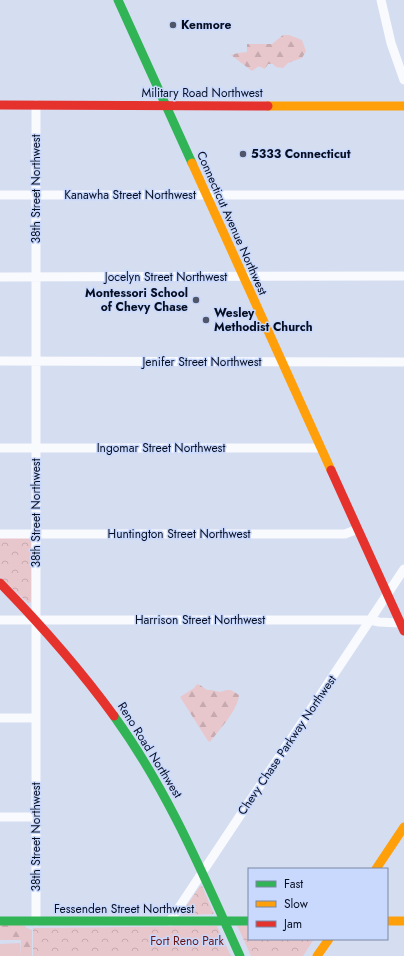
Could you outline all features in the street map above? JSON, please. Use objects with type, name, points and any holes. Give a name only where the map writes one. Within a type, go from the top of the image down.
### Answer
[{"type":"main road","name":"Connecticut Avenue Northwest","points":[[118,0],[402,627]]},
{"type":"main road","name":"Military Road Northwest","points":[[0,105],[404,106]]},
{"type":"main road","name":"Reno Road Northwest","points":[[0,583],[79,668],[127,732],[173,810],[240,956]]},
{"type":"main road","points":[[377,868],[404,827]]},
{"type":"main road","name":"Fessenden Street Northwest","points":[[0,921],[248,921]]},
{"type":"main road","points":[[388,921],[404,921]]},
{"type":"main road","points":[[317,956],[328,940]]},
{"type":"street","points":[[381,0],[391,43],[404,80]]},
{"type":"street","name":"38th Street Northwest","points":[[36,105],[36,921]]},
{"type":"street","name":"Kanawha Street Northwest","points":[[0,196],[404,195]]},
{"type":"street","name":"Jocelyn Street Northwest","points":[[0,277],[404,276]]},
{"type":"street","name":"Jenifer Street Northwest","points":[[0,361],[404,362]]},
{"type":"street","name":"Ingomar Street Northwest","points":[[0,448],[321,448]]},
{"type":"street","name":"Huntington Street Northwest","points":[[0,534],[345,534],[358,529]]},
{"type":"street","name":"Chevy Chase Parkway Northwest","points":[[170,921],[404,570]]},
{"type":"street","name":"Harrison Street Northwest","points":[[0,620],[370,620],[402,627]]},
{"type":"street","points":[[0,718],[36,718]]},
{"type":"street","points":[[0,817],[36,817]]},
{"type":"green space","points":[[283,35],[289,35],[302,40],[306,51],[302,58],[288,63],[283,68],[276,67],[273,64],[268,64],[265,69],[259,66],[252,71],[231,55],[247,52],[247,44],[272,44]]},
{"type":"green space","points":[[0,538],[28,538],[31,540],[31,602],[28,603],[0,577]]},
{"type":"green space","points":[[197,684],[207,690],[220,692],[231,690],[239,695],[238,701],[232,713],[210,742],[180,697],[194,688]]},
{"type":"green space","points":[[200,886],[202,886],[214,914],[182,915],[184,910]]},
{"type":"green space","points":[[0,925],[21,925],[32,930],[32,956],[20,956],[21,940],[0,940]]},
{"type":"green space","points":[[237,925],[248,926],[248,940],[313,940],[303,956],[251,956]]},
{"type":"green space","name":"Fort Reno Park","points":[[217,926],[231,956],[33,956],[33,928]]},
{"type":"green space","points":[[20,943],[20,956],[0,956],[0,944]]},
{"type":"traffic: fast","points":[[118,0],[192,163]]},
{"type":"traffic: fast","points":[[114,716],[133,744],[168,803],[198,863],[240,956]]},
{"type":"traffic: fast","points":[[0,921],[248,921]]},
{"type":"traffic: slow","points":[[268,106],[404,106]]},
{"type":"traffic: slow","points":[[192,163],[331,470]]},
{"type":"traffic: slow","points":[[377,868],[404,827]]},
{"type":"traffic: slow","points":[[388,921],[404,921]]},
{"type":"traffic: slow","points":[[317,956],[328,940]]},
{"type":"traffic: jam","points":[[0,105],[268,106]]},
{"type":"traffic: jam","points":[[331,470],[404,631]]},
{"type":"traffic: jam","points":[[0,583],[59,647],[114,716]]},
{"type":"place","name":"Kenmore","points":[[173,25]]},
{"type":"place","name":"5333 Connecticut","points":[[243,154]]},
{"type":"place","name":"Montessori School of Chevy Chase","points":[[196,300]]},
{"type":"place","name":"Wesley Methodist Church","points":[[206,320]]}]
